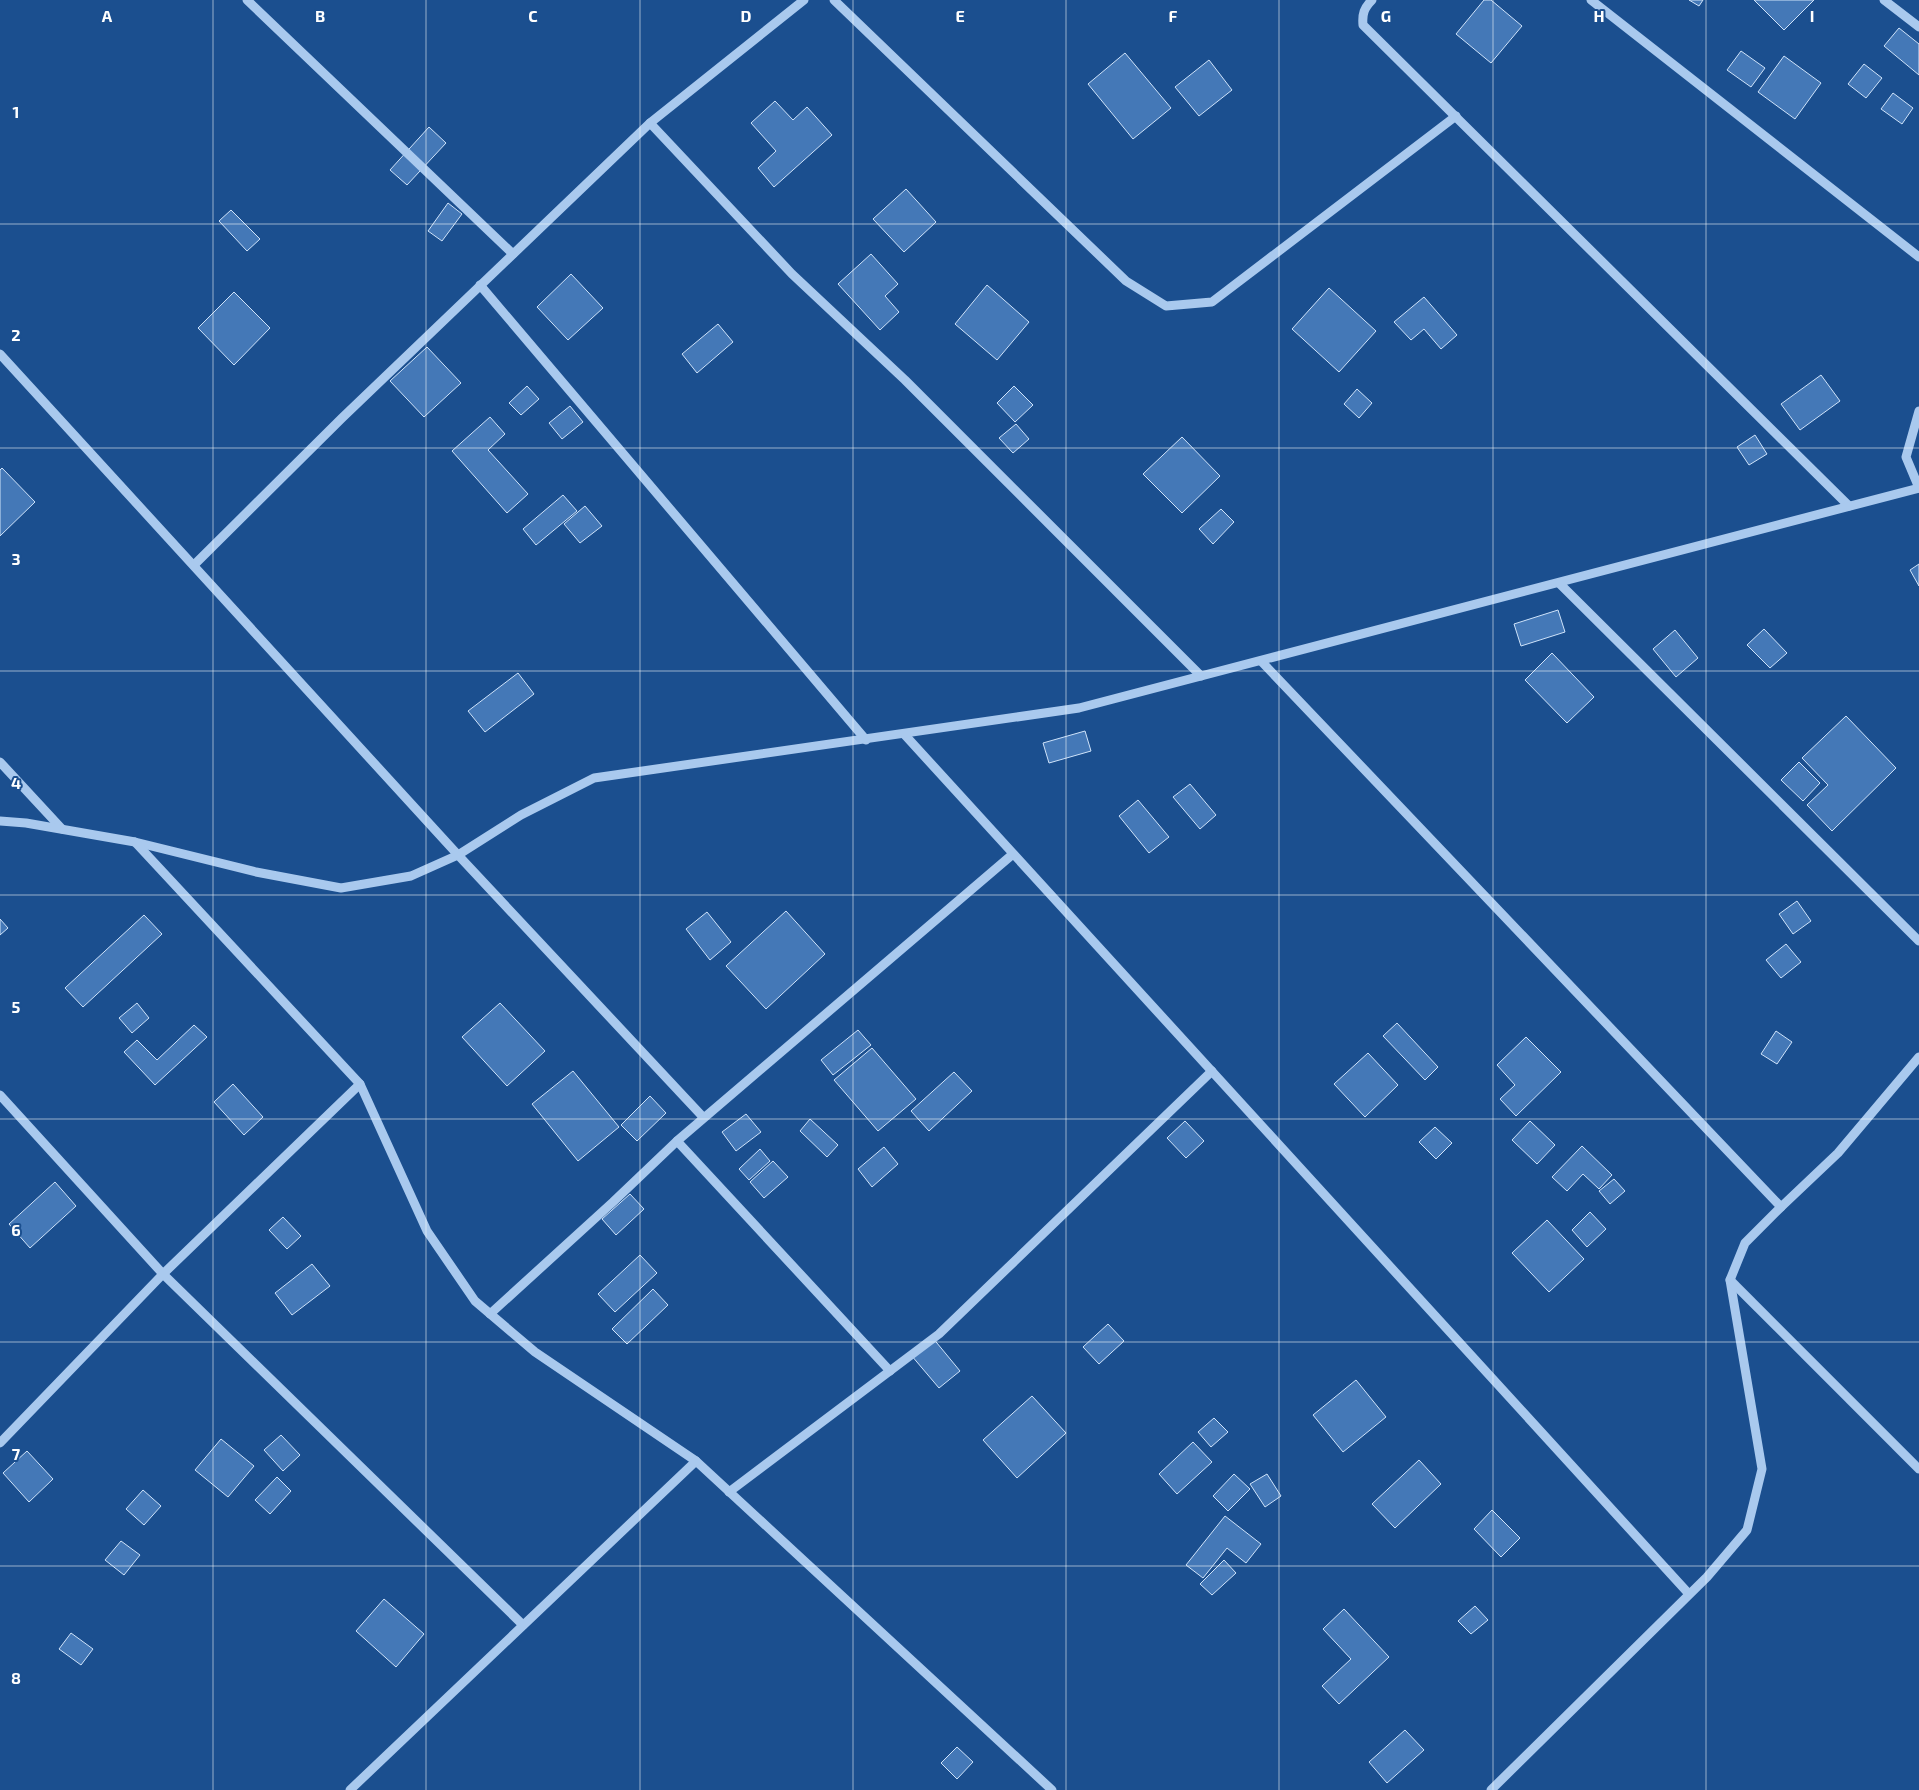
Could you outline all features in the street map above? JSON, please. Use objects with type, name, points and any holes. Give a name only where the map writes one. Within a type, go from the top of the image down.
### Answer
[{"type":"street","points":[[247,0],[513,254]]},
{"type":"street","points":[[194,565],[342,418],[650,123],[804,0]]},
{"type":"street","points":[[834,0],[1126,281],[1166,306],[1212,302],[1456,116]]},
{"type":"street","points":[[1372,0],[1365,7],[1362,16],[1364,25],[1849,506]]},
{"type":"street","points":[[1591,0],[1919,257]]},
{"type":"street","points":[[1884,0],[1919,27]]},
{"type":"street","points":[[650,123],[792,274],[906,380],[1202,676]]},
{"type":"street","points":[[480,285],[866,740]]},
{"type":"street","points":[[0,354],[458,855],[703,1117]]},
{"type":"street","points":[[0,821],[62,829],[135,842],[256,872],[341,888],[411,876],[458,855],[521,815],[594,778],[1079,708],[1919,488],[1906,457],[1919,411]]},
{"type":"street","points":[[1559,583],[1919,941]]},
{"type":"street","points":[[1261,661],[1781,1207]]},
{"type":"street","points":[[904,734],[1689,1594]]},
{"type":"street","points":[[0,762],[62,829]]},
{"type":"street","points":[[135,842],[360,1084],[427,1231],[475,1301],[535,1352],[696,1461],[1052,1790]]},
{"type":"street","points":[[490,1314],[703,1117],[1013,854]]},
{"type":"street","points":[[1491,1790],[1689,1594],[1747,1530],[1762,1469],[1730,1280],[1745,1243],[1838,1153],[1919,1057]]},
{"type":"street","points":[[729,1492],[940,1334],[1212,1071]]},
{"type":"street","points":[[0,1443],[163,1274],[360,1084]]},
{"type":"street","points":[[0,1095],[163,1274],[523,1625]]},
{"type":"street","points":[[676,1141],[890,1371]]},
{"type":"street","points":[[1730,1280],[1919,1470]]},
{"type":"street","points":[[350,1790],[696,1461]]},
{"type":"building","points":[[1484,0],[1491,0],[1522,26],[1491,63],[1456,34]]},
{"type":"building","points":[[1689,0],[1703,0],[1699,6]]},
{"type":"building","points":[[1754,0],[1814,0],[1784,30]]},
{"type":"building","points":[[1899,28],[1919,44],[1919,75],[1884,46]]},
{"type":"building","points":[[1741,51],[1765,68],[1751,87],[1727,70]]},
{"type":"building","points":[[1125,53],[1171,108],[1133,139],[1088,84]]},
{"type":"building","points":[[1784,56],[1821,83],[1795,119],[1758,92]]},
{"type":"building","points":[[1209,60],[1232,90],[1199,116],[1175,87]]},
{"type":"building","points":[[1864,64],[1882,78],[1866,98],[1848,84]]},
{"type":"building","points":[[1893,93],[1913,108],[1902,124],[1881,109]]},
{"type":"building","points":[[775,101],[793,120],[807,107],[832,135],[774,187],[758,168],[776,151],[751,123]]},
{"type":"building","points":[[429,127],[446,143],[407,185],[390,170]]},
{"type":"building","points":[[906,189],[936,222],[904,252],[873,219]]},
{"type":"building","points":[[448,203],[462,214],[442,241],[428,231]]},
{"type":"building","points":[[231,210],[260,239],[247,251],[219,221]]},
{"type":"building","points":[[871,254],[898,284],[885,296],[899,312],[880,330],[838,284]]},
{"type":"building","points":[[571,274],[603,308],[568,340],[537,307]]},
{"type":"building","points":[[987,285],[1029,322],[997,360],[955,324]]},
{"type":"building","points":[[1329,288],[1376,331],[1339,372],[1292,329]]},
{"type":"building","points":[[234,292],[270,328],[234,365],[198,328]]},
{"type":"building","points":[[1424,297],[1457,335],[1441,349],[1424,329],[1411,340],[1394,322]]},
{"type":"building","points":[[718,324],[733,342],[697,373],[682,354]]},
{"type":"building","points":[[427,347],[461,383],[424,417],[390,381]]},
{"type":"building","points":[[1821,375],[1840,401],[1800,430],[1781,404]]},
{"type":"building","points":[[527,386],[539,399],[521,415],[509,403]]},
{"type":"building","points":[[1014,386],[1033,405],[1015,422],[997,403]]},
{"type":"building","points":[[1357,389],[1372,403],[1359,418],[1344,404]]},
{"type":"building","points":[[570,406],[583,422],[562,439],[549,423]]},
{"type":"building","points":[[490,417],[505,434],[488,450],[528,494],[507,513],[452,451]]},
{"type":"building","points":[[1016,424],[1029,439],[1013,453],[999,438]]},
{"type":"building","points":[[1755,435],[1767,454],[1749,465],[1737,447]]},
{"type":"building","points":[[1182,437],[1220,476],[1182,513],[1143,474]]},
{"type":"building","points":[[2,468],[35,502],[0,536],[0,470]]},
{"type":"building","points":[[563,495],[577,511],[536,545],[523,529]]},
{"type":"building","points":[[585,506],[602,526],[580,543],[564,524]]},
{"type":"building","points":[[1221,509],[1234,522],[1213,544],[1199,529]]},
{"type":"building","points":[[1919,564],[1919,586],[1910,570]]},
{"type":"building","points":[[1558,610],[1565,632],[1521,646],[1514,624]]},
{"type":"building","points":[[1764,629],[1787,653],[1770,668],[1747,645]]},
{"type":"building","points":[[1675,630],[1698,658],[1676,677],[1653,649]]},
{"type":"building","points":[[1552,653],[1594,697],[1567,723],[1525,680]]},
{"type":"building","points":[[518,673],[534,694],[485,732],[468,711]]},
{"type":"building","points":[[1846,716],[1896,768],[1832,831],[1807,805],[1828,785],[1802,758]]},
{"type":"building","points":[[1085,731],[1091,751],[1049,763],[1043,743]]},
{"type":"building","points":[[1799,762],[1820,783],[1803,801],[1781,780]]},
{"type":"building","points":[[1190,784],[1216,815],[1200,829],[1173,797]]},
{"type":"building","points":[[1138,800],[1169,837],[1149,853],[1119,816]]},
{"type":"building","points":[[1797,901],[1811,921],[1793,934],[1779,914]]},
{"type":"building","points":[[786,911],[825,954],[766,1009],[726,966]]},
{"type":"building","points":[[707,912],[731,942],[710,960],[686,929]]},
{"type":"building","points":[[144,915],[162,934],[83,1007],[65,988]]},
{"type":"building","points":[[0,919],[8,928],[0,935]]},
{"type":"building","points":[[1786,944],[1801,962],[1781,978],[1766,960]]},
{"type":"building","points":[[137,1003],[149,1018],[132,1033],[119,1018]]},
{"type":"building","points":[[500,1003],[545,1051],[507,1086],[462,1037]]},
{"type":"building","points":[[1397,1023],[1438,1067],[1425,1080],[1383,1036]]},
{"type":"building","points":[[194,1025],[207,1037],[155,1085],[124,1052],[137,1040],[157,1060]]},
{"type":"building","points":[[858,1030],[871,1045],[833,1075],[821,1060]]},
{"type":"building","points":[[1776,1031],[1792,1042],[1777,1064],[1761,1054]]},
{"type":"building","points":[[1526,1037],[1561,1072],[1516,1116],[1500,1099],[1515,1085],[1497,1065]]},
{"type":"building","points":[[872,1048],[916,1099],[878,1131],[834,1080]]},
{"type":"building","points":[[1368,1053],[1398,1085],[1365,1117],[1334,1084]]},
{"type":"building","points":[[573,1071],[619,1127],[578,1161],[532,1104]]},
{"type":"building","points":[[954,1072],[972,1091],[929,1131],[911,1111]]},
{"type":"building","points":[[233,1084],[263,1117],[244,1135],[214,1102]]},
{"type":"building","points":[[650,1096],[666,1113],[637,1141],[621,1125]]},
{"type":"building","points":[[746,1114],[761,1132],[736,1151],[722,1132]]},
{"type":"building","points":[[810,1119],[838,1145],[827,1157],[800,1131]]},
{"type":"building","points":[[1185,1121],[1204,1141],[1186,1158],[1167,1138]]},
{"type":"building","points":[[1530,1121],[1555,1145],[1537,1164],[1512,1140]]},
{"type":"building","points":[[1435,1127],[1452,1143],[1436,1159],[1419,1142]]},
{"type":"building","points":[[1582,1146],[1612,1175],[1599,1189],[1583,1174],[1567,1191],[1552,1177]]},
{"type":"building","points":[[884,1147],[898,1164],[872,1187],[858,1169]]},
{"type":"building","points":[[760,1149],[770,1161],[749,1180],[739,1169]]},
{"type":"building","points":[[773,1161],[788,1177],[764,1198],[750,1182]]},
{"type":"building","points":[[1614,1179],[1625,1191],[1610,1204],[1599,1191]]},
{"type":"building","points":[[55,1182],[76,1206],[30,1248],[9,1224]]},
{"type":"building","points":[[630,1194],[644,1209],[616,1235],[602,1219]]},
{"type":"building","points":[[1590,1212],[1606,1229],[1587,1247],[1572,1230]]},
{"type":"building","points":[[283,1217],[301,1236],[287,1249],[269,1230]]},
{"type":"building","points":[[1547,1220],[1584,1259],[1549,1292],[1512,1253]]},
{"type":"building","points":[[640,1255],[657,1273],[615,1312],[598,1294]]},
{"type":"building","points":[[312,1264],[330,1286],[292,1315],[275,1293]]},
{"type":"building","points":[[653,1289],[668,1305],[627,1344],[612,1329]]},
{"type":"building","points":[[1108,1324],[1124,1341],[1099,1364],[1083,1347]]},
{"type":"building","points":[[932,1337],[960,1371],[939,1388],[911,1355]]},
{"type":"building","points":[[1356,1380],[1386,1417],[1343,1452],[1313,1415]]},
{"type":"building","points":[[1032,1396],[1066,1433],[1017,1478],[983,1440]]},
{"type":"building","points":[[1214,1418],[1228,1432],[1211,1447],[1198,1432]]},
{"type":"building","points":[[281,1435],[300,1455],[283,1471],[264,1450]]},
{"type":"building","points":[[221,1439],[254,1466],[228,1497],[195,1470]]},
{"type":"building","points":[[1193,1442],[1212,1462],[1177,1494],[1159,1474]]},
{"type":"building","points":[[27,1451],[53,1479],[29,1502],[3,1473]]},
{"type":"building","points":[[1419,1460],[1441,1484],[1395,1528],[1372,1504]]},
{"type":"building","points":[[1234,1474],[1250,1489],[1228,1511],[1213,1496]]},
{"type":"building","points":[[1267,1474],[1281,1496],[1265,1507],[1250,1484]]},
{"type":"building","points":[[277,1477],[291,1491],[270,1514],[255,1500]]},
{"type":"building","points":[[143,1490],[161,1506],[144,1525],[126,1509]]},
{"type":"building","points":[[1492,1510],[1520,1538],[1501,1557],[1474,1529]]},
{"type":"building","points":[[1225,1516],[1261,1544],[1246,1563],[1227,1548],[1203,1578],[1186,1565]]},
{"type":"building","points":[[121,1541],[140,1555],[124,1575],[105,1560]]},
{"type":"building","points":[[1224,1560],[1236,1573],[1212,1595],[1200,1584]]},
{"type":"building","points":[[384,1599],[424,1634],[396,1667],[356,1631]]},
{"type":"building","points":[[1475,1606],[1488,1620],[1471,1634],[1458,1621]]},
{"type":"building","points":[[1344,1609],[1389,1657],[1339,1704],[1322,1686],[1351,1659],[1323,1629]]},
{"type":"building","points":[[71,1633],[93,1649],[81,1665],[59,1649]]},
{"type":"building","points":[[1405,1730],[1424,1750],[1387,1783],[1369,1762]]},
{"type":"building","points":[[957,1747],[973,1762],[957,1779],[941,1763]]}]
